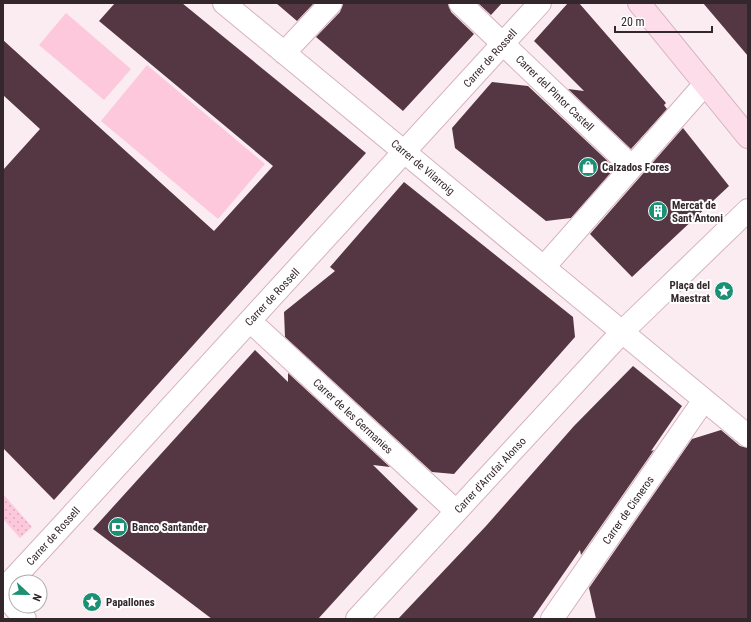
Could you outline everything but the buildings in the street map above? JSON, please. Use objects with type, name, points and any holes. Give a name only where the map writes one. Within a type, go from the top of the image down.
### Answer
[{"type":"main road","points":[[639,3],[748,137]]},
{"type":"street","name":"Carrer de Vilarroig","points":[[224,3],[622,332]]},
{"type":"street","points":[[284,53],[331,3]]},
{"type":"street","name":"Carrer del Pintor Castell","points":[[460,3],[632,167]]},
{"type":"street","name":"Carrer de Rossell","points":[[3,590],[540,3]]},
{"type":"street","points":[[544,267],[705,84]]},
{"type":"street","points":[[748,210],[622,332],[748,436]]},
{"type":"street","name":"Carrer de les Germanies","points":[[250,321],[456,512]]},
{"type":"street","name":"Carrer d'Arrufat Alonso","points":[[357,619],[622,332]]},
{"type":"street","name":"Carrer de Cisneros","points":[[561,616],[704,400]]},
{"type":"street","points":[[3,594],[25,619]]},
{"type":"shaded area","points":[[66,13],[131,69],[104,100],[39,45]]},
{"type":"shaded area","points":[[147,65],[265,164],[218,219],[101,121]]},
{"type":"shaded area","points":[[4,495],[32,527],[20,538],[3,519]]},
{"type":"place","name":"Calzados Fores","points":[[588,167]]},
{"type":"place","name":"Mercat de Sant Antoni","points":[[658,211]]},
{"type":"place","name":"Plaça del Maestrat","points":[[724,291]]},
{"type":"place","name":"Banco Santander","points":[[118,527]]},
{"type":"place","name":"Papallones","points":[[92,602]]}]
